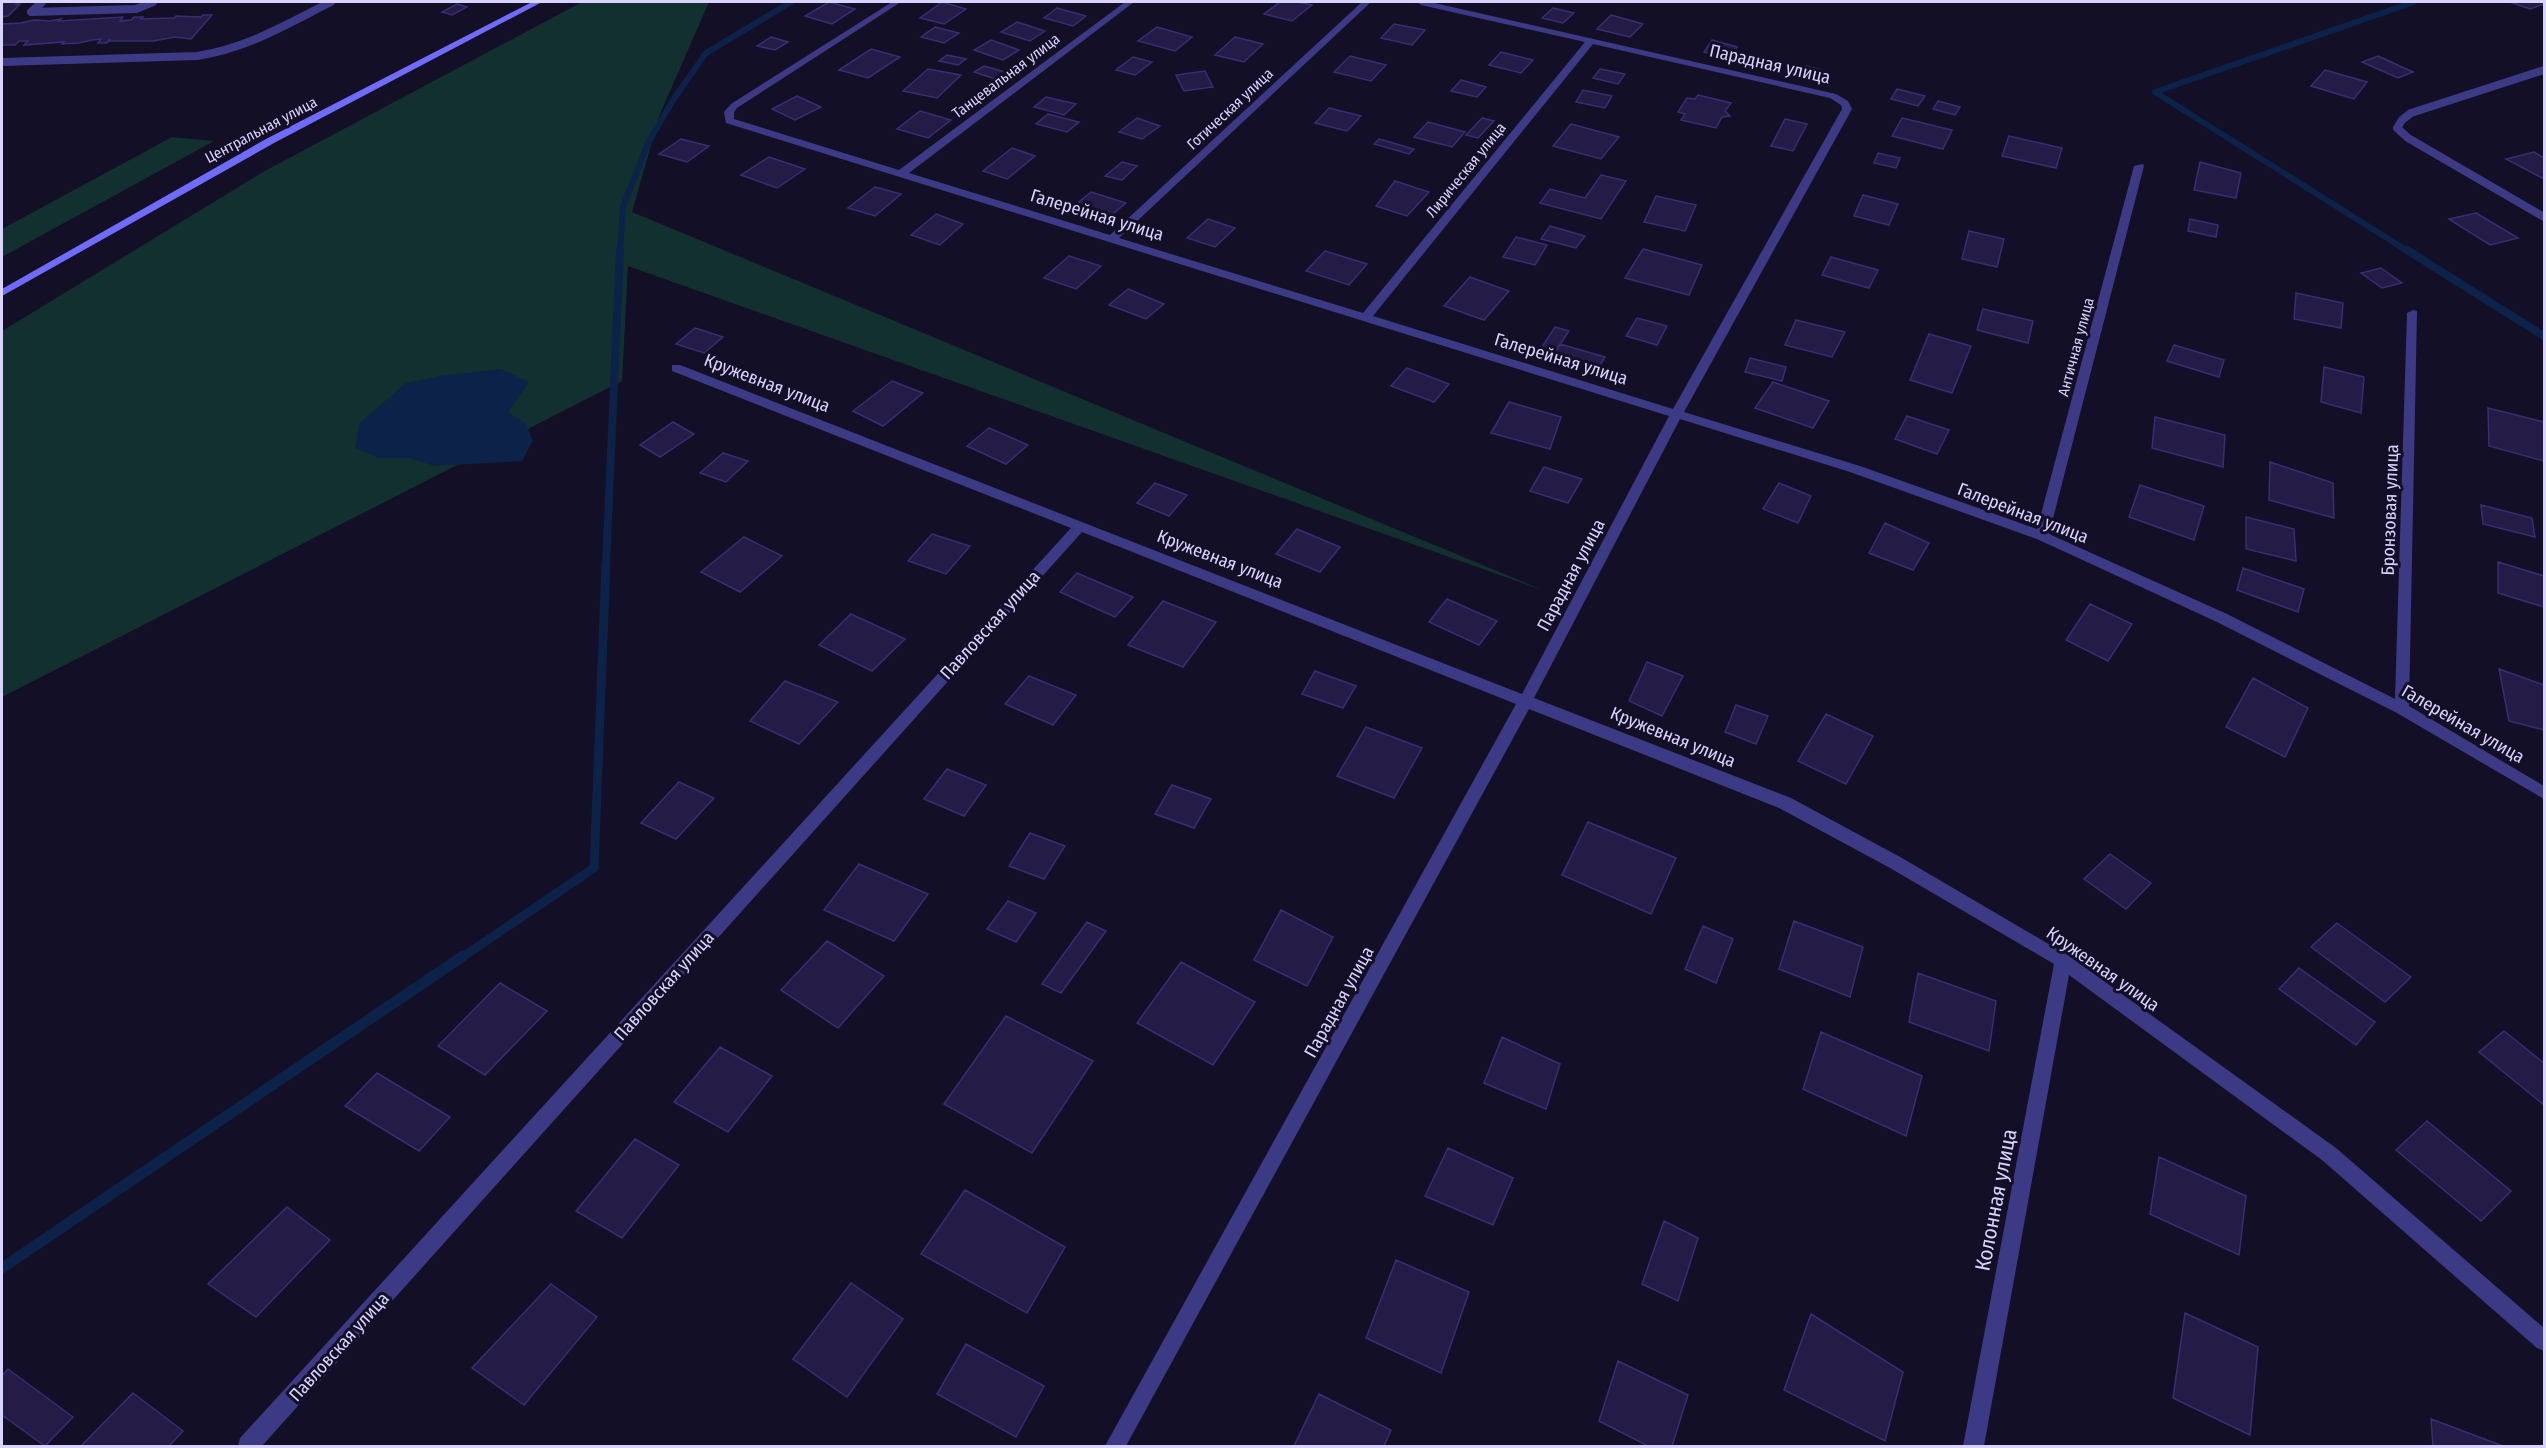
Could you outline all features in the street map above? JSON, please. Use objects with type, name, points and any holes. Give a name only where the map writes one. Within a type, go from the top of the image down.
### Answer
[{"type":"main road","name":"Центральная улица","points":[[2,293],[270,141],[538,2]]},
{"type":"street","name":"Галерейная улица","points":[[897,2],[734,106],[727,117],[733,123],[1113,238],[1855,469],[2042,536],[2222,618],[2402,709],[2544,793]]},
{"type":"street","name":"Танцевальная улица","points":[[901,174],[1130,2]]},
{"type":"street","name":"Готическая улица","points":[[1113,238],[1367,2]]},
{"type":"street","name":"Парадная улица","points":[[1115,1446],[1526,700],[1677,413],[1847,109],[1833,96],[1421,2]]},
{"type":"street","name":"Лирическая улица","points":[[1365,318],[1590,42]]},
{"type":"street","name":"Античная улица","points":[[2042,536],[2139,166]]},
{"type":"street","name":"Бронзовая улица","points":[[2402,709],[2414,313]]},
{"type":"street","name":"Кружевная улица","points":[[676,368],[1785,803],[1896,863],[2063,961],[2329,1154],[2544,1341]]},
{"type":"street","name":"Павловская улица","points":[[248,1446],[1080,526]]},
{"type":"street","name":"Колонная улица","points":[[1973,1446],[2063,961]]},
{"type":"lane","points":[[42,2],[31,12],[136,9],[153,2]]},
{"type":"lane","points":[[71,11],[93,2]]},
{"type":"lane","points":[[2,62],[197,56],[226,51],[244,45],[330,2]]},
{"type":"lane","points":[[2544,70],[2411,113],[2402,120],[2397,128],[2408,138],[2544,217]]},
{"type":"green space","points":[[582,2],[709,2],[660,114],[632,212],[1545,591],[628,266],[622,381],[2,697],[2,331],[263,172]]},
{"type":"green space","points":[[172,137],[214,141],[2,257],[2,229]]},
{"type":"water","points":[[500,369],[529,382],[508,412],[526,424],[533,441],[522,461],[435,466],[409,458],[379,458],[355,448],[359,424],[406,383],[440,376]]},
{"type":"building","points":[[2,2],[19,2],[16,4],[20,4],[8,16],[2,17]]},
{"type":"building","points":[[829,2],[855,9],[832,24],[805,16]]},
{"type":"building","points":[[942,2],[966,9],[944,24],[920,18]]},
{"type":"building","points":[[1280,2],[1312,5],[1292,21],[1264,14]]},
{"type":"building","points":[[2510,2],[2542,2],[2544,4],[2530,9]]},
{"type":"building","points":[[457,4],[467,7],[452,15],[442,12]]},
{"type":"building","points":[[1057,8],[1086,16],[1073,26],[1044,18]]},
{"type":"building","points":[[1553,8],[1574,13],[1563,23],[1542,18]]},
{"type":"building","points":[[212,15],[191,39],[175,37],[153,41],[109,41],[110,39],[107,43],[98,43],[101,39],[79,43],[24,45],[28,41],[19,41],[15,45],[2,45],[2,24],[34,20],[61,19],[59,21],[123,17],[120,21],[131,20],[134,17],[143,17],[141,19],[174,18],[176,16],[201,17]]},
{"type":"building","points":[[1611,15],[1643,24],[1630,37],[1597,29]]},
{"type":"building","points":[[1017,22],[1045,31],[1030,41],[1001,32]]},
{"type":"building","points":[[1394,24],[1425,30],[1412,45],[1381,38]]},
{"type":"building","points":[[935,27],[959,33],[944,43],[921,37]]},
{"type":"building","points":[[1157,27],[1192,37],[1175,51],[1138,41]]},
{"type":"building","points":[[771,37],[788,42],[775,50],[757,46]]},
{"type":"building","points":[[1235,37],[1263,44],[1244,62],[1215,55]]},
{"type":"building","points":[[991,40],[1019,50],[1003,60],[974,50]]},
{"type":"building","points":[[1712,40],[1737,47],[1730,59],[1704,52]]},
{"type":"building","points":[[871,49],[900,57],[868,78],[839,70]]},
{"type":"building","points":[[1501,52],[1533,60],[1521,73],[1489,65]]},
{"type":"building","points":[[947,55],[966,59],[958,65],[939,61]]},
{"type":"building","points":[[1350,56],[1386,65],[1371,81],[1334,72]]},
{"type":"building","points":[[2378,56],[2413,72],[2398,78],[2362,62]]},
{"type":"building","points":[[1133,57],[1152,62],[1135,75],[1116,70]]},
{"type":"building","points":[[984,66],[1005,72],[995,79],[974,72]]},
{"type":"building","points":[[1806,66],[1821,70],[1816,76],[1801,72]]},
{"type":"building","points":[[928,69],[961,75],[937,98],[903,91]]},
{"type":"building","points":[[1600,69],[1625,74],[1618,84],[1593,78]]},
{"type":"building","points":[[2325,70],[2367,82],[2354,99],[2311,86]]},
{"type":"building","points":[[1205,71],[1213,87],[1184,91],[1176,75]]},
{"type":"building","points":[[1461,80],[1486,87],[1477,97],[1451,91]]},
{"type":"building","points":[[1897,89],[1925,96],[1918,106],[1891,99]]},
{"type":"building","points":[[1583,90],[1612,96],[1605,108],[1576,102]]},
{"type":"building","points":[[1698,95],[1731,103],[1725,111],[1730,116],[1722,117],[1716,128],[1681,120],[1685,114],[1678,112],[1687,98],[1695,99]]},
{"type":"building","points":[[797,96],[821,107],[795,120],[772,109]]},
{"type":"building","points":[[1046,97],[1076,104],[1064,115],[1034,107]]},
{"type":"building","points":[[1938,101],[1960,107],[1955,115],[1933,109]]},
{"type":"building","points":[[1329,108],[1361,116],[1347,131],[1315,123]]},
{"type":"building","points":[[920,111],[951,120],[928,138],[897,129]]},
{"type":"building","points":[[1048,114],[1079,122],[1067,132],[1036,124]]},
{"type":"building","points":[[1137,118],[1160,126],[1142,139],[1119,132]]},
{"type":"building","points":[[1482,118],[1494,121],[1478,138],[1466,135]]},
{"type":"building","points":[[1902,118],[1952,130],[1943,149],[1892,136]]},
{"type":"building","points":[[1785,119],[1807,124],[1793,151],[1771,146]]},
{"type":"building","points":[[1428,122],[1465,132],[1452,147],[1414,137]]},
{"type":"building","points":[[1571,124],[1619,137],[1601,159],[1553,146]]},
{"type":"building","points":[[2009,136],[2062,148],[2056,168],[2002,156]]},
{"type":"building","points":[[681,139],[709,146],[687,162],[659,154]]},
{"type":"building","points":[[1379,139],[1414,149],[1409,154],[1374,144]]},
{"type":"building","points":[[1012,148],[1035,156],[1007,179],[983,171]]},
{"type":"building","points":[[2534,152],[2544,158],[2544,179],[2506,159]]},
{"type":"building","points":[[1878,153],[1900,158],[1896,168],[1874,163]]},
{"type":"building","points":[[769,157],[805,169],[777,188],[741,175]]},
{"type":"building","points":[[1122,162],[1137,166],[1122,180],[1105,176]]},
{"type":"building","points":[[2200,162],[2241,173],[2236,198],[2194,190]]},
{"type":"building","points":[[1601,175],[1626,181],[1601,219],[1540,203],[1550,189],[1585,198]]},
{"type":"building","points":[[1395,181],[1429,192],[1407,216],[1376,206]]},
{"type":"building","points":[[875,187],[901,194],[875,216],[848,208]]},
{"type":"building","points":[[1091,192],[1126,203],[1109,217],[1074,206]]},
{"type":"building","points":[[1863,195],[1898,204],[1889,225],[1854,216]]},
{"type":"building","points":[[1656,196],[1696,205],[1685,231],[1644,222]]},
{"type":"building","points":[[2476,213],[2518,238],[2490,245],[2449,219]]},
{"type":"building","points":[[936,214],[963,224],[940,245],[911,235]]},
{"type":"building","points":[[1208,219],[1235,228],[1215,247],[1187,238]]},
{"type":"building","points":[[2190,219],[2218,225],[2216,237],[2188,231]]},
{"type":"building","points":[[1550,226],[1585,236],[1576,248],[1541,239]]},
{"type":"building","points":[[1969,231],[2004,239],[1997,267],[1962,259]]},
{"type":"building","points":[[1516,237],[1547,245],[1535,265],[1503,257]]},
{"type":"building","points":[[1643,249],[1702,265],[1689,295],[1625,278]]},
{"type":"building","points":[[1325,251],[1367,264],[1349,285],[1306,271]]},
{"type":"building","points":[[1069,256],[1101,266],[1076,289],[1044,278]]},
{"type":"building","points":[[1831,257],[1878,270],[1869,288],[1822,275]]},
{"type":"building","points":[[2381,268],[2402,283],[2382,288],[2361,273]]},
{"type":"building","points":[[1470,277],[1509,291],[1484,320],[1444,306]]},
{"type":"building","points":[[1128,289],[1164,304],[1146,319],[1109,305]]},
{"type":"building","points":[[2296,293],[2343,303],[2341,328],[2294,319]]},
{"type":"building","points":[[1983,309],[2033,321],[2028,343],[1977,330]]},
{"type":"building","points":[[1637,318],[1667,326],[1657,345],[1626,336]]},
{"type":"building","points":[[1796,320],[1845,332],[1832,357],[1785,345]]},
{"type":"building","points":[[1555,327],[1569,331],[1554,354],[1540,350]]},
{"type":"building","points":[[695,328],[723,337],[704,353],[676,344]]},
{"type":"building","points":[[1929,334],[1971,346],[1952,393],[1910,380]]},
{"type":"building","points":[[1560,344],[1605,357],[1599,367],[1554,354]]},
{"type":"building","points":[[2174,345],[2224,360],[2219,377],[2167,361]]},
{"type":"building","points":[[1750,358],[1786,367],[1782,381],[1745,372]]},
{"type":"building","points":[[2324,367],[2364,377],[2361,413],[2321,402]]},
{"type":"building","points":[[1407,368],[1449,384],[1434,402],[1391,386]]},
{"type":"building","points":[[892,381],[923,393],[883,426],[853,411]]},
{"type":"building","points":[[1773,382],[1829,401],[1813,428],[1755,408]]},
{"type":"building","points":[[1509,402],[1561,417],[1550,449],[1491,433]]},
{"type":"building","points":[[2488,408],[2544,422],[2544,461],[2489,446]]},
{"type":"building","points":[[1907,416],[1949,430],[1937,454],[1895,439]]},
{"type":"building","points":[[2155,417],[2225,435],[2223,467],[2152,448]]},
{"type":"building","points":[[673,422],[694,434],[660,457],[640,445]]},
{"type":"building","points":[[989,428],[1028,445],[1006,464],[967,446]]},
{"type":"building","points":[[723,453],[748,461],[726,482],[700,473]]},
{"type":"building","points":[[2270,462],[2333,483],[2334,518],[2269,500]]},
{"type":"building","points":[[1544,467],[1582,479],[1568,503],[1530,491]]},
{"type":"building","points":[[1155,483],[1187,495],[1169,516],[1137,503]]},
{"type":"building","points":[[1779,483],[1811,496],[1798,523],[1763,509]]},
{"type":"building","points":[[2140,485],[2204,506],[2194,540],[2129,517]]},
{"type":"building","points":[[2481,505],[2532,518],[2535,537],[2483,524]]},
{"type":"building","points":[[2246,517],[2294,529],[2296,561],[2246,549]]},
{"type":"building","points":[[1885,523],[1929,543],[1913,570],[1869,553]]},
{"type":"building","points":[[1297,529],[1340,547],[1320,572],[1276,554]]},
{"type":"building","points":[[932,534],[970,546],[946,574],[908,561]]},
{"type":"building","points":[[744,537],[782,556],[740,592],[701,572]]},
{"type":"building","points":[[2498,562],[2544,576],[2544,607],[2498,593]]},
{"type":"building","points":[[2243,568],[2304,589],[2298,612],[2237,590]]},
{"type":"building","points":[[1077,573],[1133,597],[1115,617],[1060,592]]},
{"type":"building","points":[[1447,599],[1497,621],[1479,645],[1429,622]]},
{"type":"building","points":[[1163,601],[1216,622],[1183,667],[1128,645]]},
{"type":"building","points":[[2090,604],[2132,624],[2108,661],[2066,640]]},
{"type":"building","points":[[851,614],[905,639],[872,671],[819,645]]},
{"type":"building","points":[[1647,662],[1683,676],[1662,716],[1629,701]]},
{"type":"building","points":[[2499,669],[2544,685],[2544,730],[2509,721]]},
{"type":"building","points":[[1315,671],[1356,686],[1343,708],[1302,694]]},
{"type":"building","points":[[1029,676],[1076,695],[1053,725],[1005,704]]},
{"type":"building","points":[[2253,678],[2308,708],[2285,757],[2226,727]]},
{"type":"building","points":[[785,681],[838,702],[799,744],[750,721]]},
{"type":"building","points":[[1736,705],[1768,716],[1756,744],[1725,732]]},
{"type":"building","points":[[1826,714],[1873,736],[1846,784],[1798,761]]},
{"type":"building","points":[[1366,727],[1422,748],[1394,798],[1337,776]]},
{"type":"building","points":[[947,769],[986,785],[964,816],[924,799]]},
{"type":"building","points":[[679,782],[714,798],[676,839],[641,823]]},
{"type":"building","points":[[1172,785],[1211,799],[1194,828],[1155,814]]},
{"type":"building","points":[[1588,822],[1676,858],[1651,914],[1562,875]]},
{"type":"building","points":[[1030,833],[1065,846],[1044,879],[1009,866]]},
{"type":"building","points":[[2110,854],[2151,883],[2126,909],[2084,879]]},
{"type":"building","points":[[859,864],[928,894],[894,941],[824,910]]},
{"type":"building","points":[[1008,901],[1036,913],[1016,942],[987,929]]},
{"type":"building","points":[[1281,910],[1333,937],[1307,986],[1254,960]]},
{"type":"building","points":[[1794,921],[1863,947],[1850,997],[1779,969]]},
{"type":"building","points":[[1087,922],[1106,931],[1061,993],[1042,984]]},
{"type":"building","points":[[2337,923],[2411,977],[2385,1002],[2311,947]]},
{"type":"building","points":[[1703,926],[1733,939],[1716,983],[1685,969]]},
{"type":"building","points":[[827,941],[884,976],[838,1028],[781,990]]},
{"type":"building","points":[[1181,962],[1255,1002],[1213,1065],[1137,1023]]},
{"type":"building","points":[[2299,968],[2375,1022],[2356,1045],[2279,989]]},
{"type":"building","points":[[1918,973],[1996,1001],[1989,1051],[1909,1022]]},
{"type":"building","points":[[500,983],[547,1011],[485,1075],[438,1046]]},
{"type":"building","points":[[1006,1016],[1093,1061],[1032,1153],[944,1104]]},
{"type":"building","points":[[2504,1031],[2544,1063],[2544,1105],[2479,1052]]},
{"type":"building","points":[[1821,1032],[1922,1076],[1906,1136],[1803,1089]]},
{"type":"building","points":[[1502,1037],[1560,1064],[1546,1109],[1484,1083]]},
{"type":"building","points":[[720,1047],[772,1076],[728,1132],[674,1102]]},
{"type":"building","points":[[377,1073],[450,1117],[419,1151],[345,1106]]},
{"type":"building","points":[[2427,1121],[2511,1191],[2481,1221],[2396,1150]]},
{"type":"building","points":[[635,1139],[679,1165],[622,1238],[576,1211]]},
{"type":"building","points":[[1448,1148],[1513,1178],[1493,1225],[1425,1196]]},
{"type":"building","points":[[2159,1157],[2246,1196],[2239,1255],[2150,1214]]},
{"type":"building","points":[[965,1190],[1065,1247],[1027,1313],[921,1254]]},
{"type":"building","points":[[287,1207],[330,1240],[256,1317],[208,1284]]},
{"type":"building","points":[[1664,1221],[1698,1238],[1678,1301],[1642,1284]]},
{"type":"building","points":[[1396,1260],[1469,1292],[1441,1373],[1366,1338]]},
{"type":"building","points":[[851,1283],[903,1319],[847,1397],[793,1359]]},
{"type":"building","points":[[551,1284],[597,1317],[524,1405],[472,1368]]},
{"type":"building","points":[[2185,1313],[2258,1347],[2250,1435],[2173,1398]]},
{"type":"building","points":[[1811,1314],[1903,1372],[1885,1441],[1784,1390]]},
{"type":"building","points":[[966,1344],[1044,1386],[1016,1437],[937,1394]]},
{"type":"building","points":[[1618,1361],[1688,1395],[1672,1446],[1648,1446],[1599,1421]]},
{"type":"building","points":[[8,1369],[73,1417],[45,1446],[2,1415],[2,1376]]},
{"type":"building","points":[[133,1393],[183,1431],[169,1446],[81,1446]]},
{"type":"building","points":[[1319,1394],[1391,1430],[1384,1446],[1294,1446]]},
{"type":"building","points":[[2431,1419],[2503,1446],[2433,1446]]},
{"type":"waterway","points":[[620,252],[623,207],[648,143],[673,100],[706,53],[791,2]]},
{"type":"waterway","points":[[2409,252],[2155,92],[2414,2]]},
{"type":"waterway","points":[[606,565],[620,250]]},
{"type":"waterway","points":[[2407,250],[2544,336]]},
{"type":"waterway","points":[[461,958],[594,868],[606,564]]},
{"type":"waterway","points":[[2,1268],[463,956]]}]
